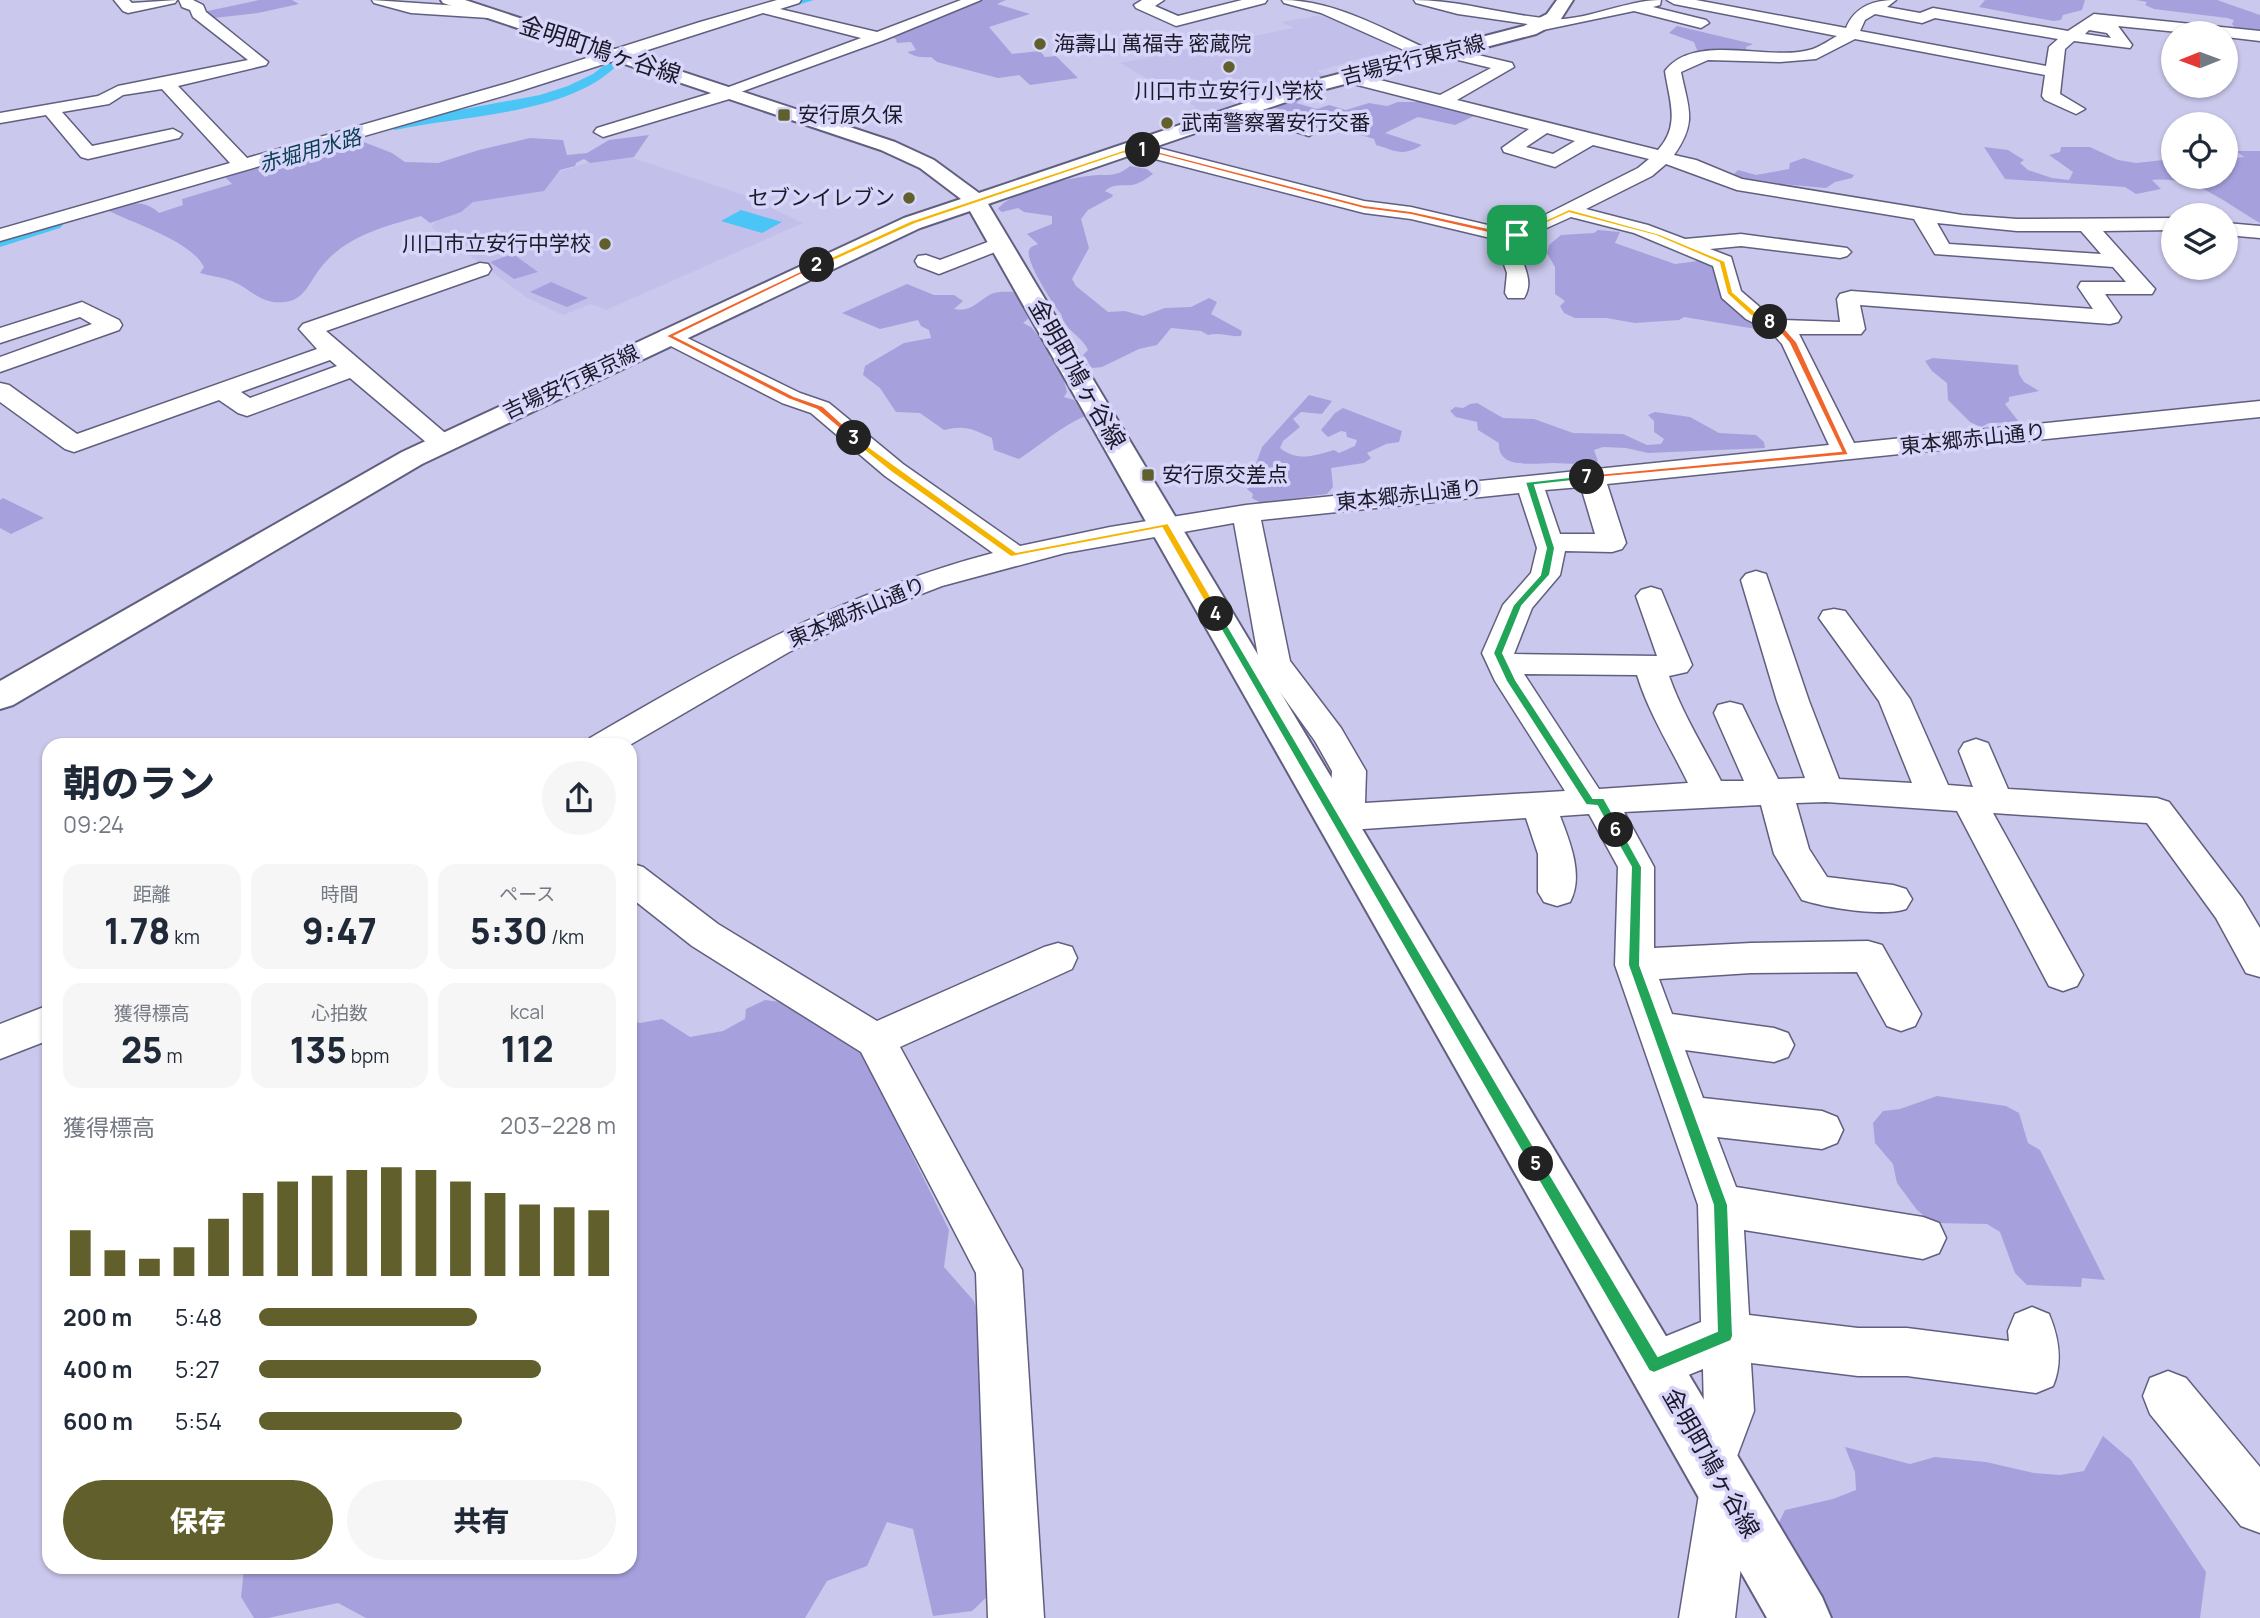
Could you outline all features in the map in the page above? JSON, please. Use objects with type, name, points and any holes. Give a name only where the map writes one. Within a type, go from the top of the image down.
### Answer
[{"type":"main road","name":"金明町鳩ヶ谷線","points":[[449,0],[913,156],[967,192],[975,201],[1165,525],[1262,665],[1341,817],[1801,1618]]},
{"type":"main road","points":[[1545,24],[1564,2]]},
{"type":"main road","name":"吉場安行東京線","points":[[0,697],[324,507],[442,443],[890,232],[1348,76],[1393,65],[1430,65],[1545,24]]},
{"type":"street","points":[[121,0],[128,8],[170,0]]},
{"type":"street","points":[[0,118],[94,102],[118,91],[233,70],[260,62],[220,33],[198,13],[198,8],[187,4],[186,0]]},
{"type":"street","points":[[379,0],[411,8],[489,13]]},
{"type":"street","points":[[0,236],[479,97],[794,0]]},
{"type":"street","points":[[603,132],[728,93],[974,0]]},
{"type":"street","points":[[1157,0],[1140,5],[1176,21],[1260,0]]},
{"type":"street","points":[[1289,0],[1341,16],[1430,65],[1506,67],[1441,101]]},
{"type":"street","points":[[1421,0],[1545,24],[1665,0]]},
{"type":"street","points":[[1481,12],[1493,0]]},
{"type":"street","points":[[1674,0],[1771,34],[1851,35],[2053,72]]},
{"type":"street","points":[[1135,148],[1364,207],[1411,213],[1510,236],[1532,229],[1569,211],[1645,172],[1662,159],[1679,136],[1681,103],[1673,71],[1678,66],[1706,55],[1790,57],[1816,54],[1851,35],[1856,19],[1889,0]]},
{"type":"street","points":[[1541,2],[1564,2]]},
{"type":"street","points":[[711,6],[735,17]]},
{"type":"street","points":[[1341,16],[1361,8]]},
{"type":"street","points":[[1634,8],[1711,25]]},
{"type":"street","points":[[762,9],[877,37]]},
{"type":"street","points":[[1872,9],[1922,18],[1933,13],[2124,45],[2112,29],[2087,25]]},
{"type":"street","points":[[2076,109],[2050,96],[2057,47],[2094,19],[2260,36]]},
{"type":"street","points":[[632,28],[664,39]]},
{"type":"street","points":[[1771,34],[1790,57]]},
{"type":"street","points":[[578,43],[605,35]]},
{"type":"street","points":[[1398,89],[1430,65]]},
{"type":"street","points":[[1348,76],[1689,164],[1737,184],[1922,215],[2005,224],[2161,223]]},
{"type":"street","points":[[166,83],[242,164]]},
{"type":"street","points":[[94,102],[103,105],[110,119]]},
{"type":"street","points":[[50,109],[88,153],[173,134],[150,122]]},
{"type":"street","points":[[170,115],[192,110]]},
{"type":"street","points":[[1247,110],[1309,131]]},
{"type":"street","points":[[1543,128],[1511,148],[1555,160],[1588,140]]},
{"type":"street","points":[[1569,211],[1641,229],[1723,262],[1730,292],[1754,314],[1779,327],[1793,342],[1846,453]]},
{"type":"street","points":[[1922,215],[1942,250],[2118,261]]},
{"type":"street","points":[[1779,327],[1853,328],[1847,299],[1851,298],[2110,317],[2090,287],[2144,289],[2087,225]]},
{"type":"street","points":[[2238,230],[2260,233]]},
{"type":"street","points":[[1510,236],[1508,247],[1518,273],[1516,293]]},
{"type":"street","points":[[1685,246],[1741,240],[1840,252]]},
{"type":"street","points":[[926,261],[939,268],[1001,243]]},
{"type":"street","points":[[442,443],[332,351],[311,328],[480,269]]},
{"type":"street","points":[[0,336],[82,309],[111,325],[0,365]]},
{"type":"street","points":[[669,336],[791,398],[820,408],[894,470],[1014,555]]},
{"type":"street","points":[[0,390],[74,444],[332,351]]},
{"type":"street","points":[[221,390],[247,408],[355,368]]},
{"type":"street","name":"東本郷赤山通り","points":[[616,738],[768,650],[840,614],[890,594],[1014,555],[1165,525],[1245,513],[1530,482],[1846,453],[2260,408]]},
{"type":"street","points":[[1549,542],[1612,543],[1591,477]]},
{"type":"street","points":[[1530,482],[1550,548],[1545,575],[1518,605],[1498,653],[1636,867],[1634,965],[1720,1205],[1729,1410],[1717,1474],[1707,1618]]},
{"type":"street","points":[[1245,513],[1262,665]]},
{"type":"street","points":[[1756,580],[1793,701],[1826,790]]},
{"type":"street","points":[[1503,664],[1650,667],[1676,665],[1651,596]]},
{"type":"street","points":[[1834,618],[1966,798],[2021,893],[2063,975]]},
{"type":"street","points":[[1650,667],[1664,709],[1684,738],[1710,794]]},
{"type":"street","points":[[1730,713],[1771,792],[1792,854],[1815,890],[1893,899]]},
{"type":"street","points":[[1966,798],[1976,751]]},
{"type":"street","points":[[1341,817],[1710,794],[1826,790],[2157,811],[2229,908],[2260,962]]},
{"type":"street","points":[[1539,805],[1556,854],[1557,892]]},
{"type":"street","points":[[637,882],[705,935],[875,1040],[999,1270],[1016,1618]]},
{"type":"street","points":[[1634,965],[1752,958],[1868,956],[1901,1014]]},
{"type":"street","points":[[875,1040],[1058,958]]},
{"type":"street","points":[[0,1042],[42,1025]]},
{"type":"street","points":[[1657,1029],[1774,1045]]},
{"type":"street","points":[[1688,1115],[1822,1130]]},
{"type":"street","points":[[1720,1205],[1923,1238]]},
{"type":"street","points":[[1654,1365],[1725,1336],[1858,1352],[1908,1352],[2036,1369],[2032,1331]]},
{"type":"street","points":[[2168,1396],[2260,1507]]},
{"type":"shaded area","points":[[259,0],[292,0],[299,4],[258,13],[214,18],[203,12]]},
{"type":"shaded area","points":[[978,0],[1006,0],[997,4],[1030,14],[989,27],[1012,54],[1040,51],[1045,57],[1056,56],[1078,78],[1030,85],[1019,75],[998,78],[937,62],[931,57],[916,56],[907,52],[916,50],[911,42],[897,43],[896,39],[885,36]]},
{"type":"shaded area","points":[[1985,0],[2085,0],[2082,10],[2053,21],[1979,7]]},
{"type":"shaded area","points":[[2136,0],[2217,0],[2260,15],[2260,34],[2238,29],[2238,21],[2154,9],[2145,5],[2147,2]]},
{"type":"shaded area","name":"川口市立安行小学校","points":[[1329,14],[1399,48],[1317,71],[1328,77],[1215,116],[1203,111],[1192,114],[1183,111],[1196,107],[1120,63],[1294,28],[1281,22]]},
{"type":"shaded area","points":[[1677,26],[1753,44],[1746,49],[1719,50],[1707,54],[1697,50],[1694,42],[1669,33]]},
{"type":"shaded area","points":[[1296,96],[1301,99],[1296,103],[1317,109],[1329,105],[1346,110],[1369,103],[1387,106],[1398,102],[1424,102],[1476,115],[1455,125],[1418,117],[1385,133],[1422,145],[1399,152],[1376,145],[1374,139],[1272,107]]},
{"type":"shaded area","points":[[649,135],[634,157],[590,163],[584,159],[575,166],[560,170],[544,191],[473,202],[461,212],[430,223],[421,216],[365,234],[329,258],[297,298],[285,302],[269,301],[232,281],[200,273],[204,267],[187,249],[109,211],[136,203],[159,213],[183,205],[182,199],[232,184],[224,176],[356,139],[392,153],[405,162],[438,163],[530,138],[563,140],[567,155],[587,153],[609,140]]},
{"type":"shaded area","points":[[1984,147],[2008,150],[2024,160],[2020,163],[2028,170],[2069,180],[2073,172],[2049,155],[2060,152],[2061,147],[2090,147],[2118,160],[2136,163],[2161,160],[2161,180],[2152,180],[2161,189],[2136,194],[2125,187],[2005,179]]},
{"type":"shaded area","points":[[2238,151],[2260,151],[2260,223],[2238,209],[2238,203],[2228,203],[2202,189],[2238,189],[2238,158],[2244,157]]},
{"type":"shaded area","name":"川口市立安行中学校","points":[[618,153],[744,195],[803,223],[606,310],[591,304],[563,315],[526,297],[431,227],[448,208]]},
{"type":"shaded area","points":[[1804,158],[1854,175],[1826,188],[1746,181],[1732,176],[1738,170],[1756,175],[1789,169],[1790,163]]},
{"type":"shaded area","points":[[1130,166],[1147,169],[1153,174],[1134,184],[1108,188],[1105,191],[1113,195],[1112,197],[1088,210],[1081,219],[1089,248],[1072,279],[1076,286],[1108,312],[1125,311],[1143,316],[1165,308],[1191,307],[1209,298],[1217,302],[1211,314],[1242,331],[1241,336],[1208,335],[1201,331],[1171,328],[1157,345],[1139,349],[1102,367],[1092,368],[1083,355],[1088,350],[1066,325],[1031,263],[1029,250],[1038,244],[1027,234],[1052,224],[1052,216],[1024,212],[1018,208],[1002,212],[998,209],[1004,202],[1040,186],[1080,177],[1115,174]]},
{"type":"shaded area","points":[[741,210],[782,222],[762,233],[721,221]]},
{"type":"shaded area","points":[[1598,230],[1620,232],[1615,243],[1675,264],[1698,261],[1716,265],[1720,277],[1719,293],[1731,305],[1774,332],[1684,317],[1679,320],[1635,323],[1606,318],[1575,318],[1564,313],[1560,306],[1565,301],[1555,294],[1555,267],[1547,253],[1549,245],[1561,235],[1594,233]]},
{"type":"shaded area","points":[[513,254],[538,272],[514,279],[490,262]]},
{"type":"shaded area","points":[[551,282],[588,298],[567,307],[530,292]]},
{"type":"shaded area","points":[[907,284],[934,295],[954,295],[963,301],[954,309],[960,310],[969,308],[991,294],[1015,292],[1024,304],[1028,319],[1023,323],[1031,327],[1047,346],[1050,358],[1060,366],[1067,392],[1064,397],[1074,400],[1085,416],[1059,430],[1019,459],[994,450],[992,438],[974,430],[944,430],[920,413],[896,412],[880,388],[863,375],[865,366],[904,343],[931,338],[929,330],[921,326],[918,320],[880,329],[842,313]]},
{"type":"shaded area","points":[[1933,358],[2018,365],[2024,382],[2039,391],[2009,397],[2005,404],[2019,422],[1989,423],[1981,427],[1970,422],[1948,400],[1947,383],[1932,371],[1925,361]]},
{"type":"shaded area","points":[[1309,395],[1332,401],[1322,414],[1301,412],[1293,419],[1300,427],[1283,441],[1280,448],[1287,452],[1306,457],[1334,450],[1339,453],[1355,446],[1357,440],[1347,437],[1346,432],[1341,431],[1328,437],[1321,430],[1335,413],[1343,408],[1402,431],[1399,442],[1386,444],[1367,453],[1371,458],[1364,463],[1331,468],[1333,487],[1327,494],[1261,503],[1252,498],[1253,494],[1247,489],[1262,447]]},
{"type":"shaded area","points":[[1477,403],[1503,418],[1534,419],[1573,433],[1623,434],[1647,445],[1661,444],[1664,439],[1654,432],[1654,421],[1648,415],[1655,412],[1690,417],[1719,433],[1756,435],[1764,442],[1765,448],[1648,453],[1603,447],[1594,450],[1598,461],[1592,463],[1518,463],[1504,458],[1499,443],[1478,430],[1477,422],[1456,417],[1450,411],[1455,407],[1463,408]]},
{"type":"shaded area","points":[[3,498],[44,518],[11,534],[0,528],[0,500]]},
{"type":"shaded area","points":[[765,1000],[788,1003],[863,1055],[949,1230],[944,1267],[973,1300],[988,1334],[980,1435],[987,1543],[994,1590],[972,1611],[933,1616],[913,1529],[887,1522],[867,1566],[827,1581],[805,1618],[366,1618],[338,1603],[268,1618],[254,1618],[241,1597],[243,1574],[637,1574],[637,1022],[662,1019],[690,1037],[723,1031],[745,1019],[746,1009]]},
{"type":"shaded area","points":[[1937,1096],[2006,1106],[2019,1113],[2028,1143],[2040,1150],[2105,1280],[2082,1278],[2081,1287],[2027,1285],[2015,1273],[2000,1232],[1987,1224],[1933,1223],[1917,1210],[1897,1183],[1893,1164],[1875,1143],[1873,1123],[1883,1111],[1900,1109]]},
{"type":"shaded area","points":[[2103,1436],[2131,1460],[2206,1572],[2200,1618],[1828,1618],[1775,1531],[1785,1510],[1833,1499],[1856,1490],[1855,1472],[1845,1447],[1910,1464],[1935,1457],[1986,1462],[2034,1473],[2060,1475],[2084,1471]]},
{"type":"waterway","name":"赤堀用水路","points":[[797,0],[802,1]]},
{"type":"waterway","name":"赤堀用水路","points":[[765,12],[808,0]]},
{"type":"waterway","name":"赤堀用水路","points":[[395,126],[544,98],[572,89],[597,76],[616,60]]},
{"type":"waterway","name":"赤堀用水路","points":[[0,242],[55,225]]},
{"type":"place","name":"海壽山 萬福寺 密蔵院","points":[[1040,44]]},
{"type":"place","name":"川口市立安行小学校","points":[[1229,67]]},
{"type":"place","name":"安行原久保","points":[[784,115]]},
{"type":"place","name":"武南警察署安行交番","points":[[1167,123]]},
{"type":"place","name":"セブンイレブン","points":[[909,198]]},
{"type":"place","name":"川口市立安行中学校","points":[[605,244]]},
{"type":"place","name":"安行原交差点","points":[[1148,475]]},
{"type":"route","points":[[1135,148],[1364,207],[1411,213],[1510,236],[1517,235],[1569,211],[1641,229],[1723,262],[1726,285],[1730,292],[1754,314],[1779,327],[1793,342],[1846,453],[1530,482],[1550,548],[1545,575],[1518,605],[1498,653],[1511,681],[1590,802],[1600,801],[1636,867],[1634,965],[1720,1205],[1725,1336],[1654,1365],[1165,525],[1014,555],[977,526],[894,470],[820,408],[791,398],[669,336],[912,223],[1135,148]]}]
